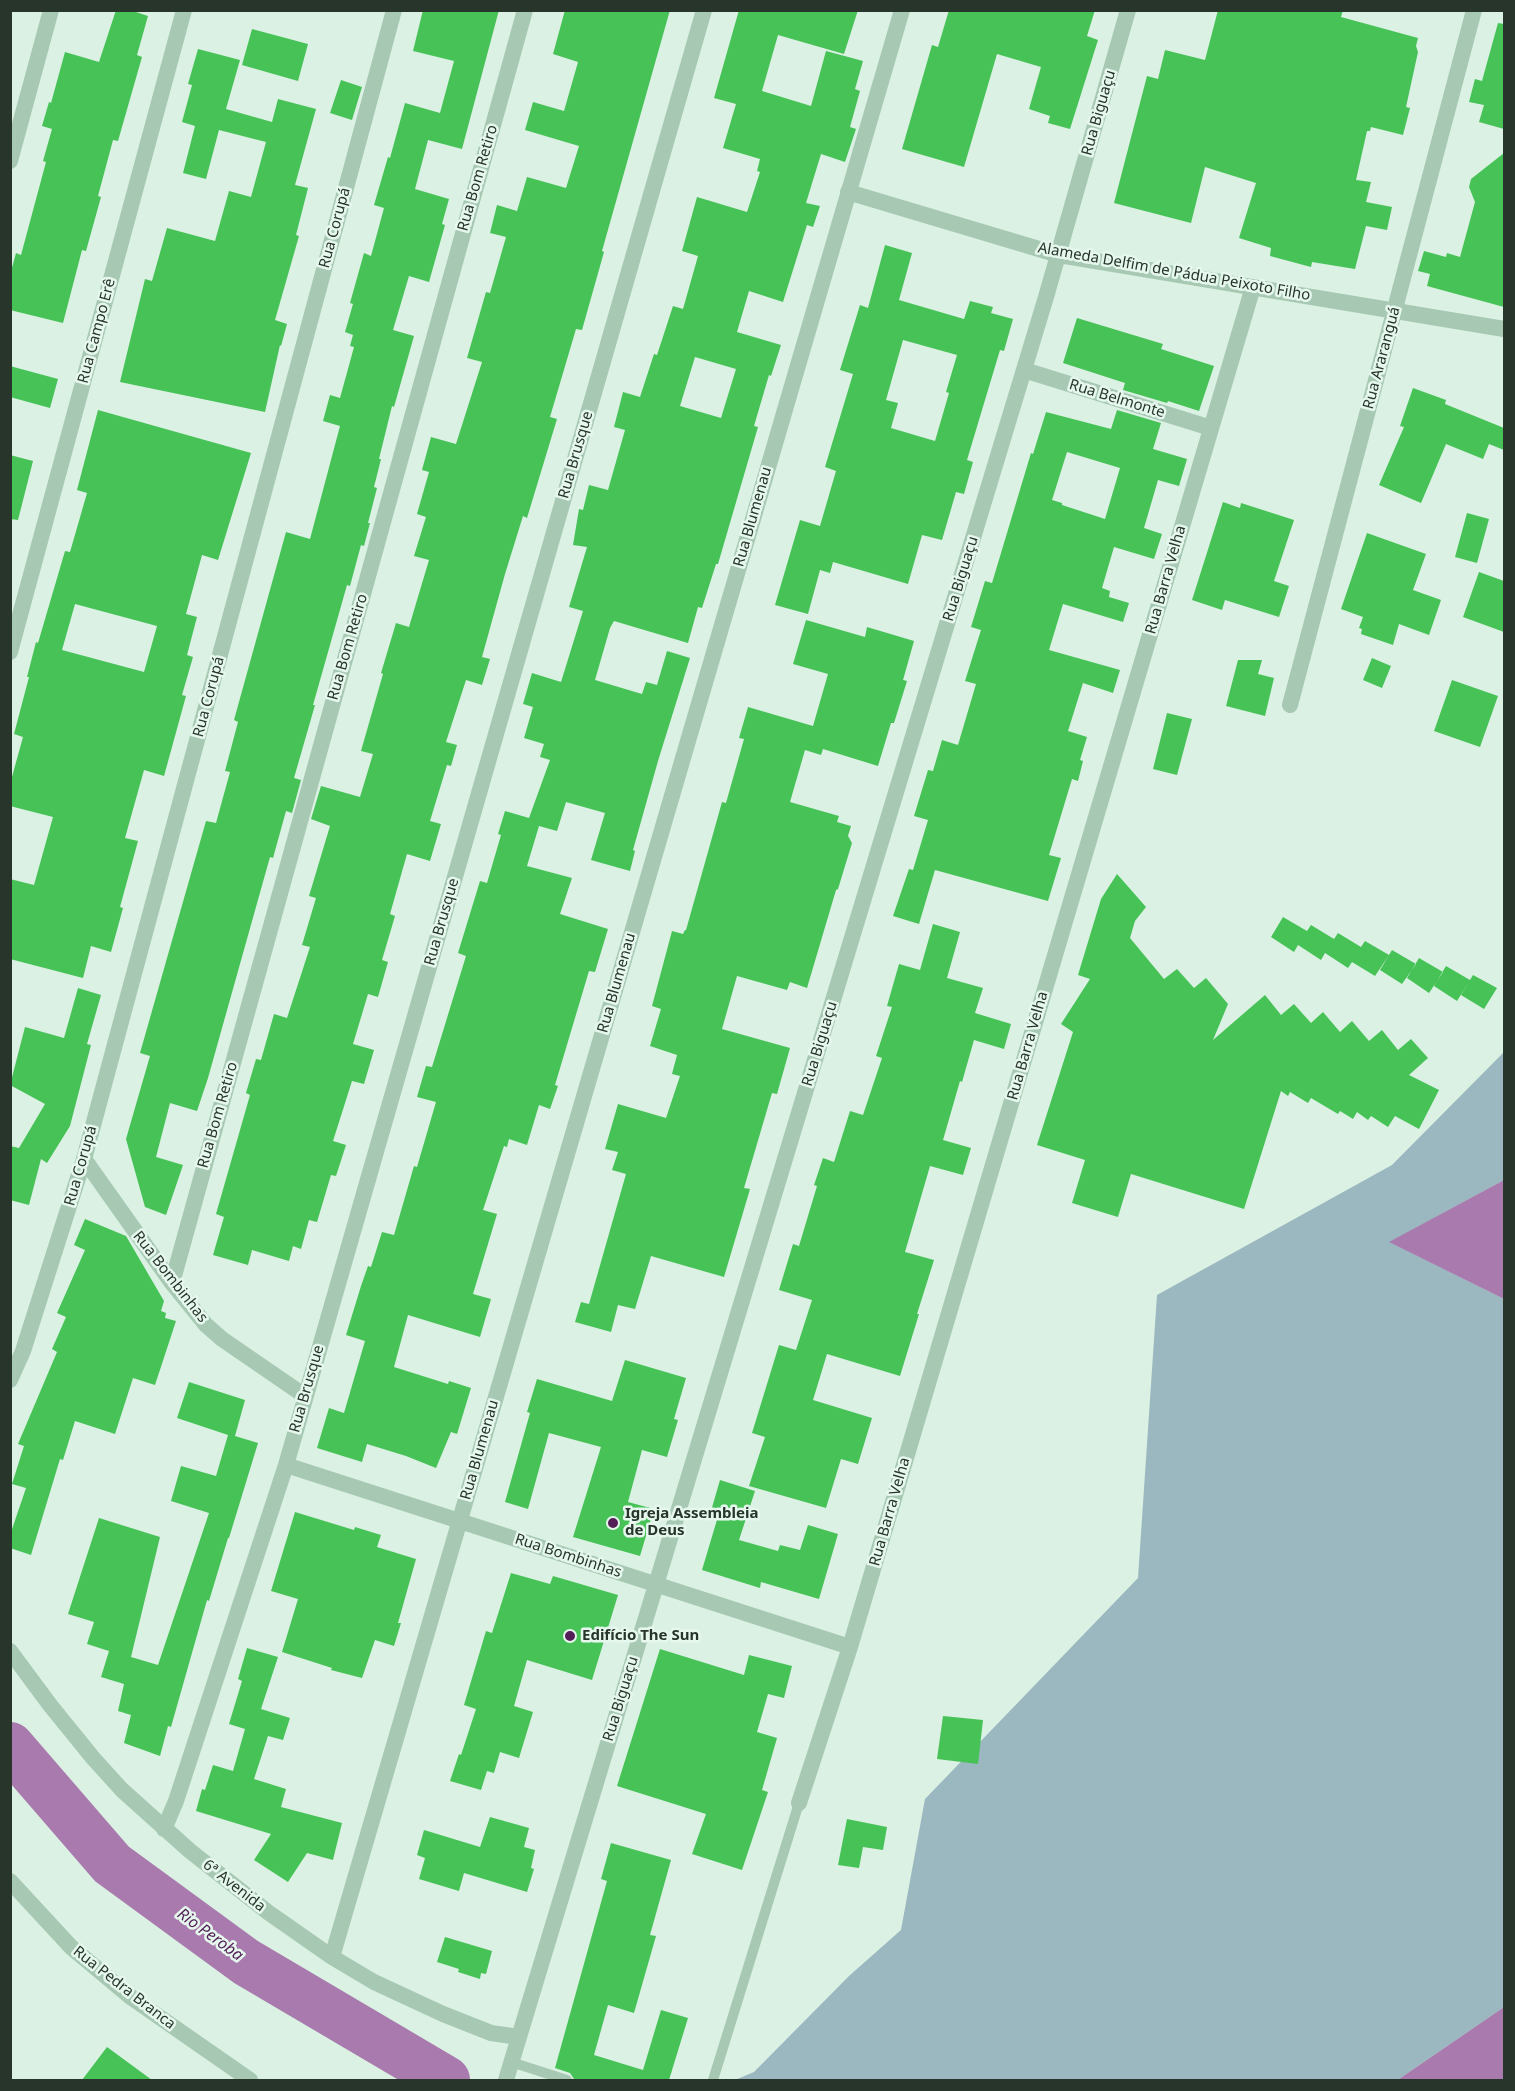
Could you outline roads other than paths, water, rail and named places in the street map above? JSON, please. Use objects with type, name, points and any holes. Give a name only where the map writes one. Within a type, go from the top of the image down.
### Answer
[{"type":"street","points":[[10,161],[51,10]]},
{"type":"street","name":"Rua Campo Erê","points":[[10,652],[184,10]]},
{"type":"street","name":"Rua Corupá","points":[[10,1380],[23,1352],[84,1159],[394,10]]},
{"type":"street","name":"Rua Bom Retiro","points":[[172,1283],[525,10]]},
{"type":"street","name":"Rua Brusque","points":[[164,1829],[176,1801],[285,1465],[704,10]]},
{"type":"street","name":"Rua Blumenau","points":[[332,1956],[902,10]]},
{"type":"street","name":"Rua Biguaçu","points":[[508,2073],[1059,255],[1128,10]]},
{"type":"street","name":"Rua Araranguá","points":[[1290,705],[1474,10]]},
{"type":"street","name":"Alameda Delfim de Pádua Peixoto Filho","points":[[849,192],[1059,255],[1504,329]]},
{"type":"street","name":"Rua Barra Velha","points":[[799,1803],[850,1647],[1253,287]]},
{"type":"street","name":"Rua Belmonte","points":[[1024,370],[1211,428]]},
{"type":"street","name":"Rua Bombinhas","points":[[84,1159],[172,1283],[199,1317],[222,1339],[305,1396]]},
{"type":"street","name":"Rua Bombinhas","points":[[285,1465],[850,1647]]},
{"type":"street","name":"6ª Avenida","points":[[10,1651],[50,1705],[122,1790],[164,1829],[269,1913],[374,1982],[491,2033],[519,2037]]},
{"type":"street","name":"Rua Pedra Branca","points":[[10,1881],[71,1947],[132,1998],[250,2080]]},
{"type":"lane","points":[[713,2080],[799,1803]]},
{"type":"lane","points":[[508,2073],[567,2080]]},
{"type":"waterway","name":"Rio Peroba","points":[[10,1746],[112,1864],[246,1962],[446,2080]]},
{"type":"place","name":"Igreja Assembleia de Deus","points":[[613,1523]]},
{"type":"place","name":"Edifício The Sun","points":[[570,1636]]}]
